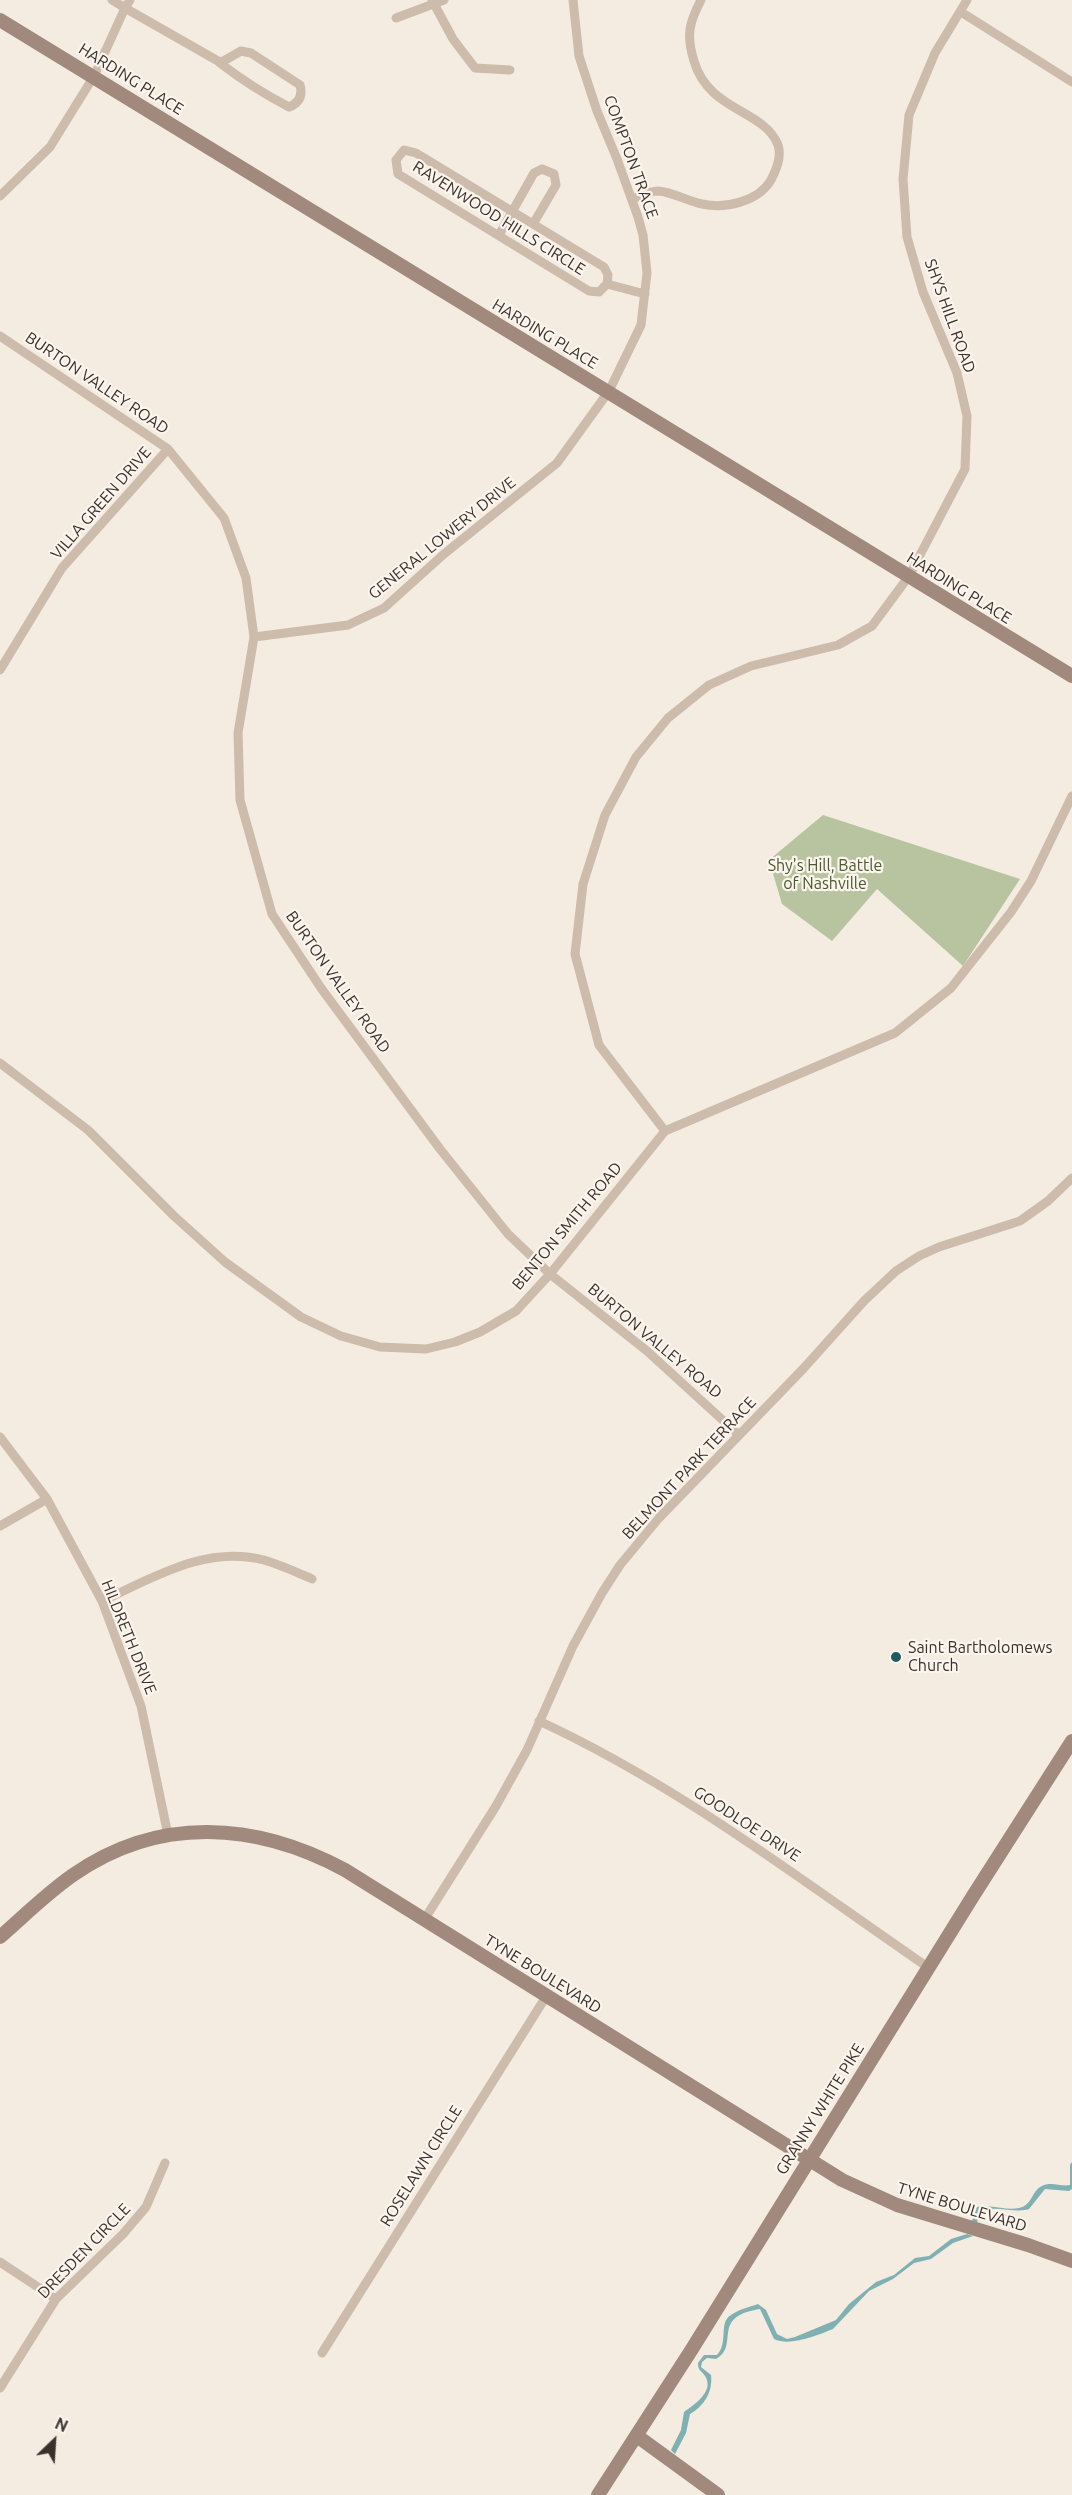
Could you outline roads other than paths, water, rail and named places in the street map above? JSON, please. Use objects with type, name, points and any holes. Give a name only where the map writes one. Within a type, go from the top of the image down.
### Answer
[{"type":"main road","name":"HARDING PLACE","points":[[0,20],[1072,676]]},
{"type":"main road","name":"GRANNY WHITE PIKE","points":[[598,2495],[1070,1747]]},
{"type":"main road","name":"TYNE BOULEVARD","points":[[0,1937],[56,1887],[87,1866],[125,1847],[168,1835],[206,1832],[237,1833],[273,1839],[295,1846],[345,1870],[842,2180],[887,2201],[1072,2261]]},
{"type":"main road","points":[[637,2436],[718,2495]]},
{"type":"street","points":[[112,0],[127,4],[220,63],[256,89],[289,107],[300,99],[302,93],[300,85],[251,53],[241,51],[220,63]]},
{"type":"street","points":[[396,18],[433,2],[444,0]]},
{"type":"street","name":"COMPTON TRACE","points":[[573,0],[579,56],[597,111],[632,199],[643,235],[647,273],[641,325],[609,391]]},
{"type":"street","points":[[632,199],[656,191],[702,204],[726,205],[746,201],[768,184],[777,168],[778,147],[767,128],[708,89],[697,72],[690,47],[691,20],[701,0]]},
{"type":"street","name":"SHYS HILL ROAD","points":[[665,1131],[599,1045],[575,954],[584,884],[605,815],[636,757],[669,718],[710,685],[751,666],[838,645],[872,626],[909,576],[965,469],[967,416],[957,373],[923,292],[907,237],[903,179],[909,115],[934,53],[967,0]]},
{"type":"street","points":[[433,2],[453,39],[476,68],[510,70]]},
{"type":"street","points":[[0,196],[50,147],[94,76],[127,4]]},
{"type":"street","points":[[961,12],[1072,82]]},
{"type":"street","name":"RAVENWOOD HILLS CIRCLE","points":[[410,150],[533,224],[604,267],[608,275],[607,284],[599,291],[589,291],[398,174],[395,169],[396,160],[400,153],[410,150]]},
{"type":"street","points":[[499,235],[534,173],[542,169],[554,174],[556,185],[533,224]]},
{"type":"street","name":"RAVENWOOD HILLS CIRCLE","points":[[607,284],[645,294]]},
{"type":"street","name":"BURTON VALLEY ROAD","points":[[0,336],[168,449],[224,518],[246,578],[254,637],[238,733],[240,800],[272,914],[321,987],[440,1149],[508,1234],[550,1274],[647,1351],[739,1435]]},
{"type":"street","name":"GENERAL LOWERY DRIVE","points":[[254,637],[348,625],[384,608],[444,554],[557,463],[609,391]]},
{"type":"street","name":"VILLA GREEN DRIVE","points":[[0,670],[62,568],[168,449]]},
{"type":"street","name":"BENTON SMITH ROAD","points":[[0,1063],[88,1130],[174,1216],[225,1262],[301,1317],[341,1336],[380,1347],[426,1349],[480,1332],[516,1311],[550,1274],[665,1131],[895,1034],[951,988],[1005,920],[1031,882],[1072,796]]},
{"type":"street","name":"BELMONT PARK TERRACE","points":[[424,1920],[496,1806],[526,1750],[573,1646],[620,1565],[659,1518],[803,1370],[868,1296],[896,1270],[939,1247],[1020,1221],[1048,1201],[1072,1178]]},
{"type":"street","name":"HILDRETH DRIVE","points":[[0,1437],[48,1499],[102,1601],[141,1706],[168,1835]]},
{"type":"street","points":[[0,1526],[48,1499]]},
{"type":"street","points":[[102,1601],[180,1565],[213,1557],[244,1557],[264,1560],[312,1579]]},
{"type":"street","name":"GOODLOE DRIVE","points":[[539,1721],[615,1759],[724,1825],[929,1968]]},
{"type":"street","name":"ROSELAWN CIRCLE","points":[[322,2353],[547,1995]]},
{"type":"street","name":"DRESDEN CIRCLE","points":[[0,2388],[56,2299],[123,2234],[151,2200],[165,2163]]},
{"type":"street","points":[[0,2262],[56,2299]]},
{"type":"water","points":[[1072,2162],[1072,2189],[1069,2191],[1045,2189],[1029,2209],[984,2210],[979,2213],[977,2223],[972,2221],[977,2207],[1019,2208],[1027,2204],[1042,2186],[1070,2185]]},
{"type":"water","points":[[967,2234],[973,2236],[953,2243],[931,2259],[914,2263],[893,2279],[869,2291],[833,2329],[820,2334],[796,2341],[781,2341],[774,2339],[760,2309],[735,2318],[730,2325],[723,2353],[716,2359],[707,2358],[702,2362],[701,2367],[711,2375],[709,2393],[703,2403],[690,2414],[686,2433],[675,2454],[671,2450],[681,2430],[684,2412],[702,2397],[707,2387],[705,2376],[699,2369],[698,2363],[704,2355],[717,2355],[721,2350],[725,2323],[731,2315],[758,2304],[766,2310],[777,2334],[787,2339],[795,2337],[836,2320],[849,2304],[876,2282],[894,2275],[915,2258],[929,2256],[951,2239]]},
{"type":"place","name":"Saint Bartholomews Church","points":[[896,1657]]},
{"type":"park label","name":"Shy's Hill, Battle of Nashville","points":[[825,875]]}]
